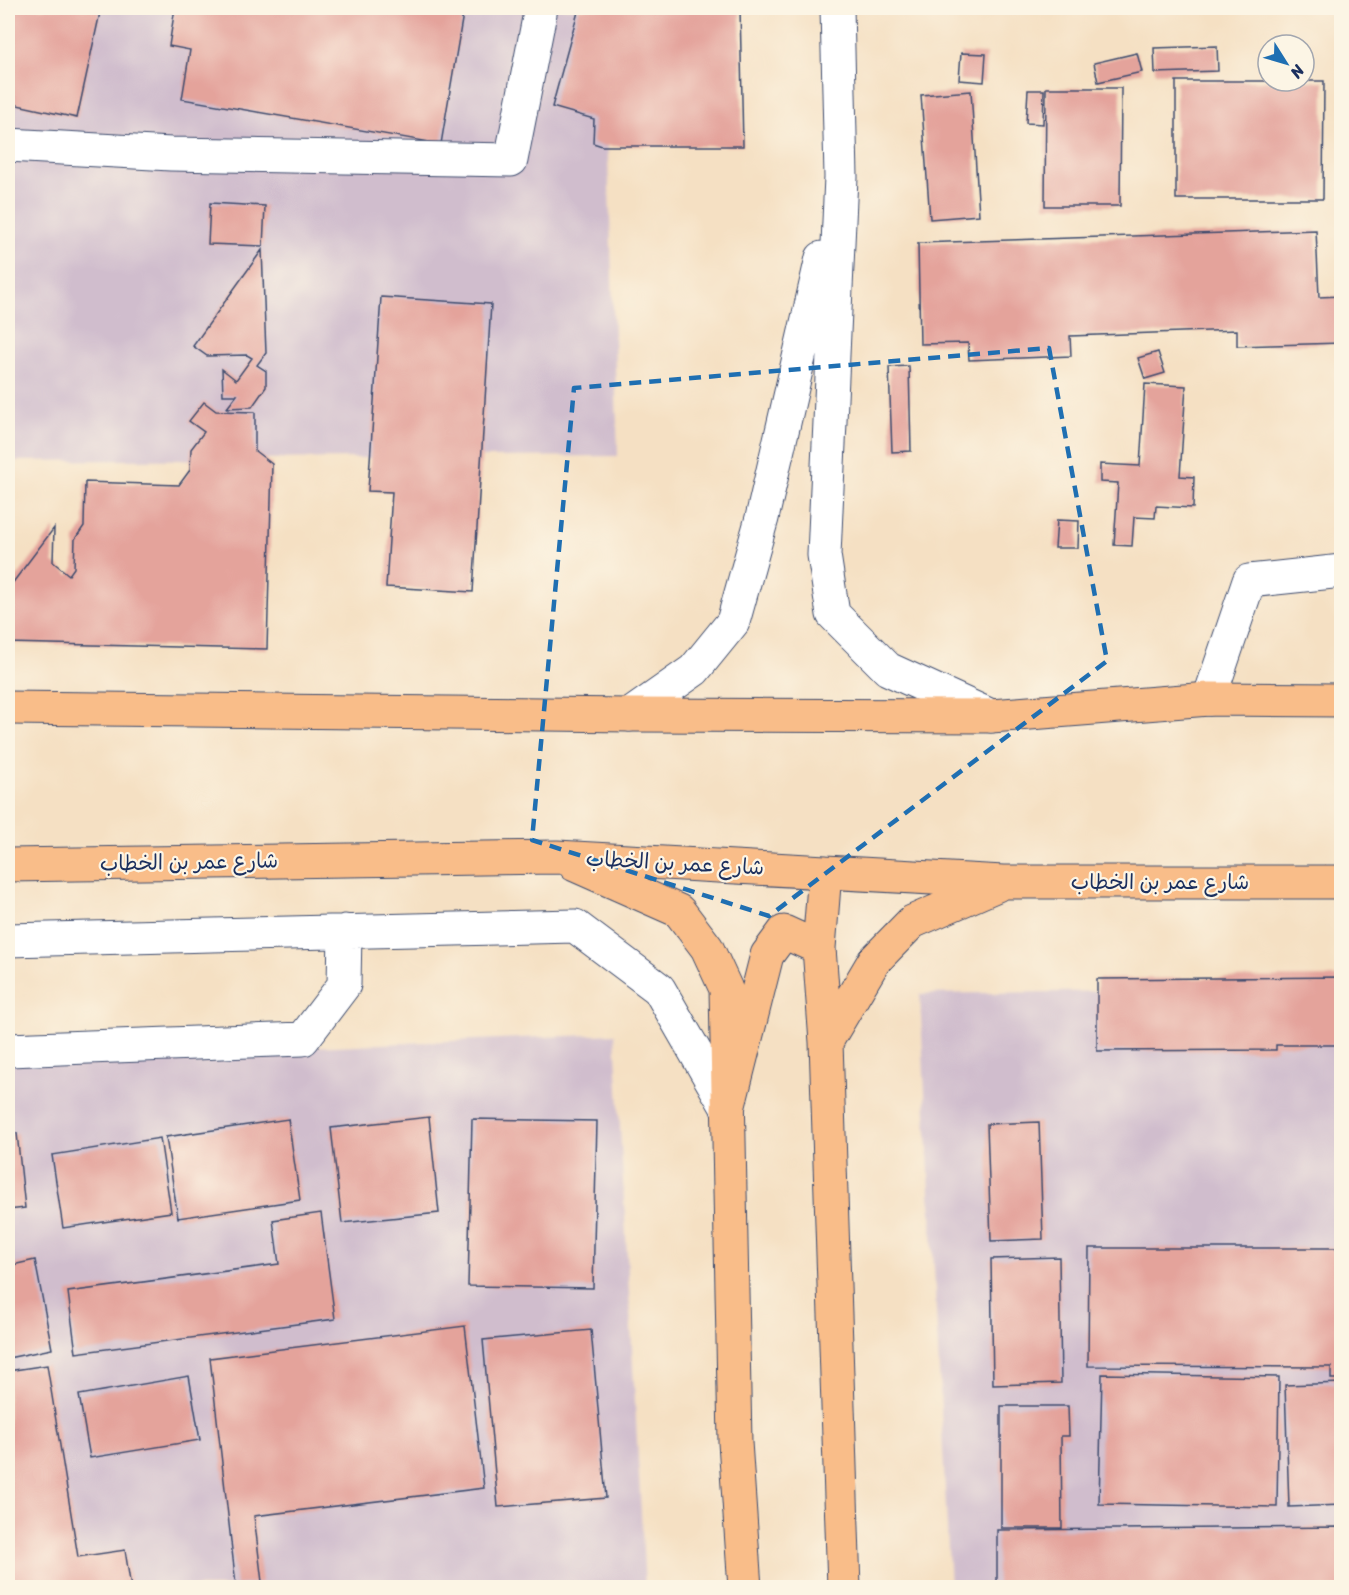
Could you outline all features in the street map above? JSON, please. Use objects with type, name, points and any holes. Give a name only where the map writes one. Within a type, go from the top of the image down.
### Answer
[{"type":"main road","points":[[8,708],[630,715],[991,716],[1209,699],[1341,700]]},
{"type":"main road","points":[[8,717],[94,709]]},
{"type":"main road","points":[[557,857],[679,911],[707,948],[726,989],[735,1442],[745,1587]]},
{"type":"main road","name":"شارع عمر بن الخطاب","points":[[8,865],[557,857],[1003,882],[1341,882]]},
{"type":"main road","points":[[8,859],[121,863]]},
{"type":"main road","points":[[825,872],[819,948],[826,1042],[844,1587]]},
{"type":"main road","points":[[826,1042],[874,961],[912,922],[1003,882]]},
{"type":"main road","points":[[728,1110],[767,955],[784,932],[819,948]]},
{"type":"street","points":[[8,145],[171,154],[511,160],[541,8]]},
{"type":"street","points":[[837,8],[841,177],[824,555],[833,614],[888,669],[991,716]]},
{"type":"street","points":[[630,715],[694,670],[733,622],[762,518],[841,177]]},
{"type":"street","points":[[1209,699],[1249,581],[1341,571]]},
{"type":"street","points":[[8,940],[575,926],[659,989],[728,1110]]},
{"type":"street","points":[[8,1050],[303,1040],[344,985],[345,931]]},
{"type":"highlighted area","points":[[1049,348],[1107,661],[769,916],[532,840],[574,388]]},
{"type":"shaded area","points":[[8,8],[603,8],[618,456],[8,461]]},
{"type":"shaded area","points":[[1341,988],[1341,1587],[950,1587],[920,994]]},
{"type":"shaded area","points":[[615,1034],[645,1587],[8,1587],[8,1060]]},
{"type":"building","points":[[8,8],[101,8],[77,118],[8,103]]},
{"type":"building","points":[[175,8],[464,8],[441,144],[182,99],[190,50],[169,46]]},
{"type":"building","points":[[579,8],[740,8],[743,146],[602,146],[593,143],[594,119],[552,107]]},
{"type":"building","points":[[1217,46],[1218,71],[1155,73],[1154,48]]},
{"type":"building","points":[[961,53],[986,54],[984,82],[959,80]]},
{"type":"building","points":[[1137,53],[1142,72],[1098,82],[1094,63]]},
{"type":"building","points":[[1176,81],[1256,81],[1256,93],[1316,93],[1316,81],[1324,81],[1323,199],[1176,199]]},
{"type":"building","points":[[1046,88],[1121,88],[1120,206],[1045,206]]},
{"type":"building","points":[[1028,90],[1044,90],[1043,124],[1026,123]]},
{"type":"building","points":[[971,91],[979,215],[930,219],[921,95]]},
{"type":"building","points":[[210,203],[265,206],[263,246],[208,244]]},
{"type":"building","points":[[1316,230],[1319,297],[1342,296],[1342,343],[1237,346],[1237,330],[1070,336],[1071,356],[969,360],[968,343],[920,344],[918,243]]},
{"type":"building","points":[[262,250],[266,353],[257,365],[266,371],[266,387],[252,407],[227,408],[237,395],[223,395],[222,369],[236,380],[252,358],[247,355],[207,356],[193,346]]},
{"type":"building","points":[[381,297],[491,304],[473,592],[386,587],[392,492],[368,491]]},
{"type":"building","points":[[1158,352],[1165,373],[1145,379],[1138,358]]},
{"type":"building","points":[[909,366],[911,451],[892,452],[889,367]]},
{"type":"building","points":[[1145,384],[1186,386],[1180,476],[1194,477],[1193,508],[1156,506],[1155,518],[1134,517],[1132,546],[1114,545],[1118,483],[1100,482],[1100,464],[1140,466]]},
{"type":"building","points":[[204,402],[216,411],[255,412],[255,451],[272,464],[267,649],[8,643],[8,589],[54,528],[53,562],[69,575],[74,568],[75,539],[84,526],[85,482],[179,485],[190,470],[191,449],[204,432],[189,421]]},
{"type":"building","points":[[1057,520],[1079,521],[1078,548],[1055,548]]},
{"type":"building","points":[[1342,977],[1342,1045],[1276,1045],[1276,1050],[1097,1051],[1097,979]]},
{"type":"building","points":[[429,1117],[439,1213],[342,1223],[331,1128]]},
{"type":"building","points":[[288,1119],[300,1200],[178,1218],[166,1137]]},
{"type":"building","points":[[472,1119],[597,1121],[593,1288],[468,1286]]},
{"type":"building","points":[[1039,1122],[1043,1239],[991,1241],[987,1124]]},
{"type":"building","points":[[17,1133],[25,1208],[8,1210],[8,1135]]},
{"type":"building","points":[[160,1138],[171,1212],[63,1228],[52,1155]]},
{"type":"building","points":[[321,1213],[335,1319],[76,1353],[68,1292],[279,1264],[273,1220]]},
{"type":"building","points":[[1089,1248],[1342,1248],[1342,1379],[1331,1379],[1331,1367],[1088,1366]]},
{"type":"building","points":[[1059,1257],[1061,1383],[993,1385],[991,1259]]},
{"type":"building","points":[[35,1260],[52,1349],[8,1358],[8,1266]]},
{"type":"building","points":[[465,1326],[484,1488],[254,1516],[262,1582],[236,1585],[210,1358]]},
{"type":"building","points":[[591,1330],[606,1498],[498,1507],[483,1340]]},
{"type":"building","points":[[47,1365],[78,1557],[125,1550],[131,1588],[8,1588],[8,1371]]},
{"type":"building","points":[[1102,1374],[1279,1377],[1277,1507],[1099,1504]]},
{"type":"building","points":[[189,1376],[200,1440],[90,1458],[79,1395]]},
{"type":"building","points":[[1342,1383],[1342,1505],[1289,1507],[1285,1385]]},
{"type":"building","points":[[1001,1406],[1068,1406],[1069,1436],[1061,1436],[1062,1528],[1001,1528]]},
{"type":"building","points":[[1342,1527],[1342,1588],[997,1588],[997,1530]]}]
